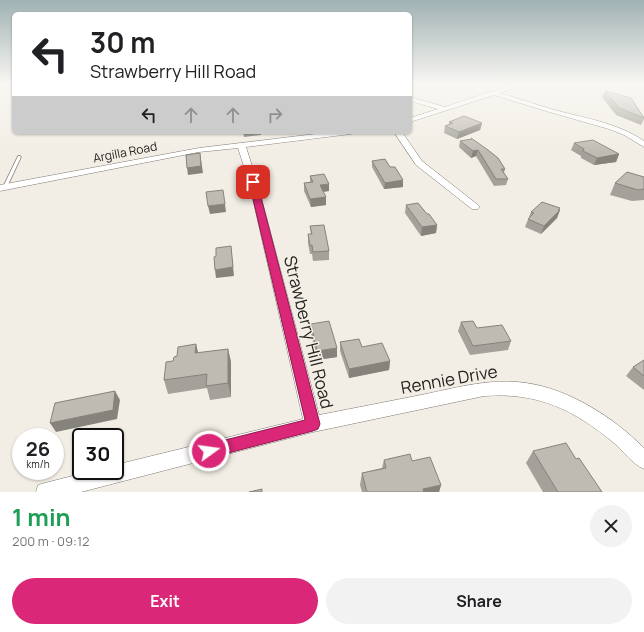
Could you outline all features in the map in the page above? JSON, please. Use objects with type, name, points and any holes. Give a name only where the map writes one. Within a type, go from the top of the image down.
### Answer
[{"type":"street","points":[[439,107],[446,109]]},
{"type":"street","points":[[412,119],[452,107]]},
{"type":"street","points":[[539,107],[612,127],[627,133],[644,145]]},
{"type":"street","name":"Argilla Road","points":[[3,188],[180,153],[334,134]]},
{"type":"street","points":[[399,134],[419,163],[475,206]]},
{"type":"street","name":"Strawberry Hill Road","points":[[45,492],[313,424],[253,182],[241,145]]},
{"type":"street","name":"Rennie Drive","points":[[313,424],[484,389],[506,388],[528,390],[564,402],[588,416],[615,434],[644,460]]},
{"type":"lane","points":[[3,188],[19,157]]},
{"type":"building","points":[[618,107],[637,107],[644,118]]},
{"type":"building","points":[[464,116],[482,123],[459,132],[445,126],[453,123],[449,122]]},
{"type":"building","points":[[471,138],[498,158],[505,169],[501,169],[508,179],[496,179],[478,150],[473,151],[460,141],[472,139]]},
{"type":"building","points":[[593,140],[619,154],[597,158],[583,151],[584,149],[574,143]]},
{"type":"building","points":[[200,153],[201,166],[187,168],[186,155]]},
{"type":"building","points":[[385,159],[390,167],[395,167],[403,180],[385,183],[372,161]]},
{"type":"building","points":[[627,172],[644,177],[644,189],[638,190],[615,183]]},
{"type":"building","points":[[324,174],[329,184],[320,185],[326,197],[310,199],[304,183],[313,182],[310,176]]},
{"type":"building","points":[[223,190],[225,204],[208,206],[206,192]]},
{"type":"building","points":[[542,202],[560,208],[558,210],[560,210],[544,226],[528,219],[534,213],[531,212]]},
{"type":"building","points":[[418,203],[437,225],[422,227],[406,205]]},
{"type":"building","points":[[324,225],[329,251],[313,252],[312,245],[310,246],[308,234],[312,234],[310,226]]},
{"type":"building","points":[[231,246],[233,267],[215,270],[214,257],[216,256],[216,248]]},
{"type":"building","points":[[329,321],[337,348],[317,351],[311,324]]},
{"type":"building","points":[[473,321],[477,328],[502,325],[511,341],[473,346],[461,322]]},
{"type":"building","points":[[359,339],[362,347],[382,343],[390,361],[349,369],[340,342]]},
{"type":"building","points":[[196,344],[195,353],[228,349],[228,383],[206,386],[207,374],[164,380],[166,362],[173,361],[174,357],[177,356],[178,347]]},
{"type":"building","points":[[644,360],[644,376],[633,367]]},
{"type":"building","points":[[115,391],[113,410],[50,423],[55,403]]},
{"type":"building","points":[[566,443],[576,459],[579,458],[602,492],[558,492],[533,451]]},
{"type":"building","points":[[410,454],[412,461],[430,457],[441,485],[423,489],[424,492],[367,492],[362,473],[386,468],[384,460]]},
{"type":"building","points":[[262,489],[262,492],[249,492]]},
{"type":"route","points":[[209,451],[313,424],[253,182]]}]
